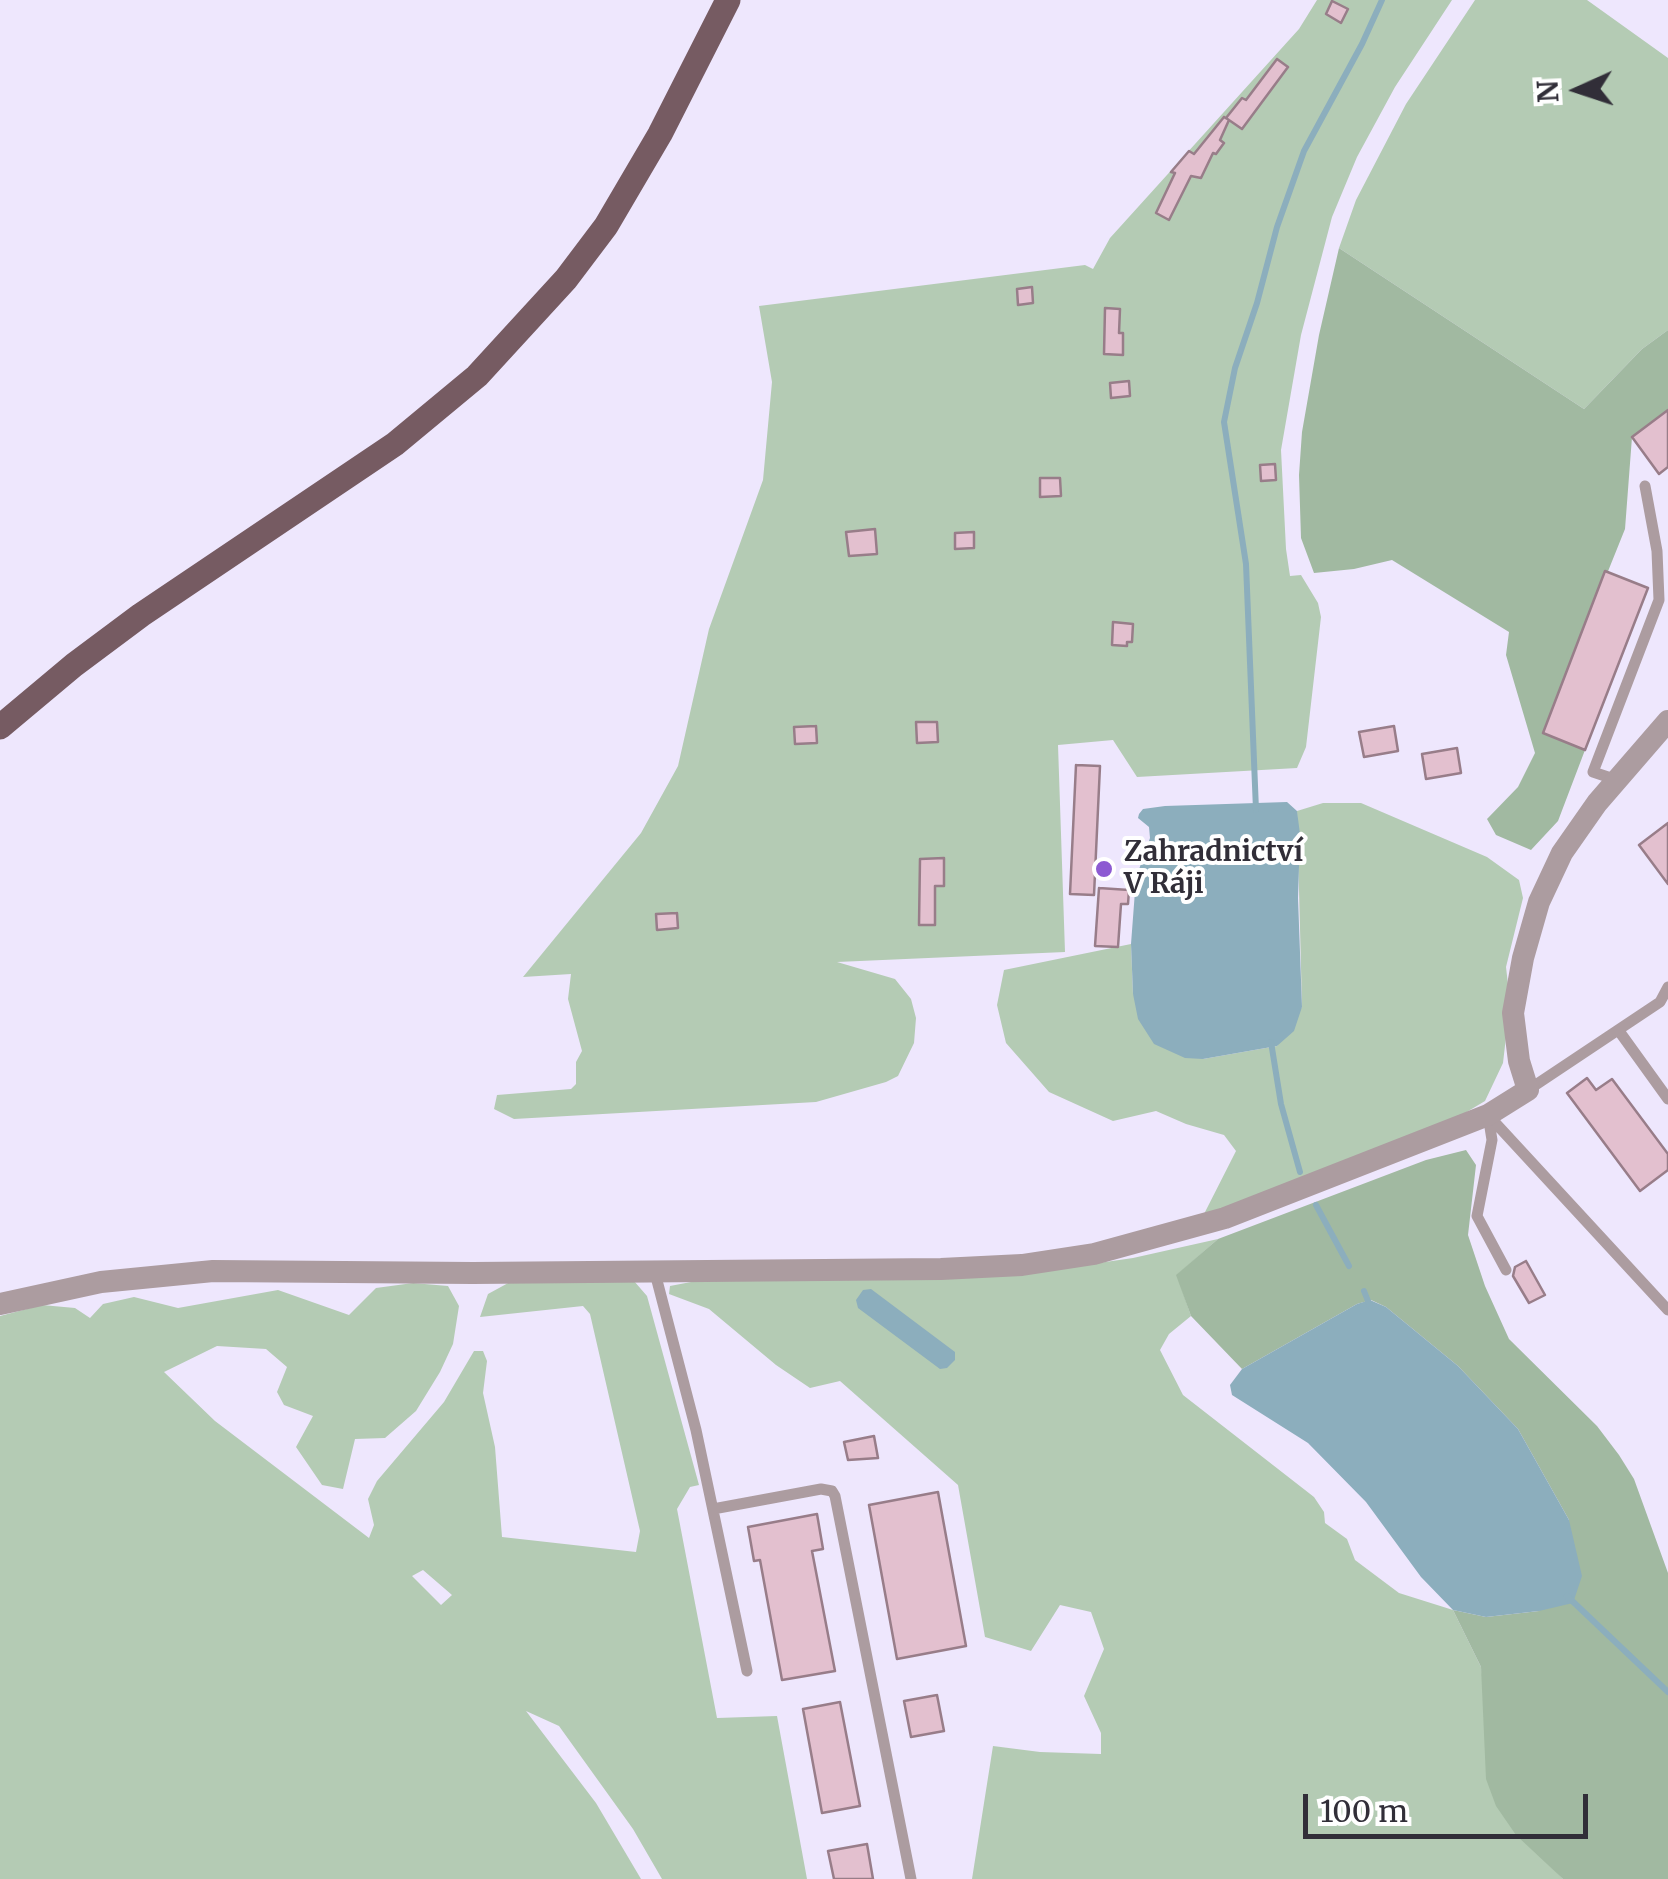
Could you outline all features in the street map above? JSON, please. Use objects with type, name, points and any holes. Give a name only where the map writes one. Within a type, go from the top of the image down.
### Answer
[{"type":"main road","points":[[0,727],[142,615],[394,444],[476,376],[566,280],[606,226],[660,134],[728,0]]},
{"type":"street","points":[[0,1304],[101,1282],[213,1271],[941,1269],[1022,1264],[1094,1254],[1225,1218],[1488,1115],[1528,1090],[1519,1061],[1513,1013],[1539,902],[1562,853],[1597,802],[1668,721]]},
{"type":"lane","points":[[1617,780],[1592,772],[1658,600],[1657,551],[1645,486]]},
{"type":"lane","points":[[1528,1090],[1660,1002],[1668,987]]},
{"type":"lane","points":[[1618,1031],[1668,1100]]},
{"type":"lane","points":[[1488,1115],[1492,1140],[1477,1216],[1506,1270]]},
{"type":"lane","points":[[1488,1115],[1668,1310]]},
{"type":"lane","points":[[654,1269],[696,1430],[747,1672]]},
{"type":"lane","points":[[713,1509],[821,1489],[832,1491],[835,1496],[911,1879]]},
{"type":"green space","points":[[1317,0],[1452,0],[1395,87],[1357,157],[1332,217],[1301,335],[1281,450],[1286,549],[1290,576],[1301,575],[1318,603],[1321,617],[1306,747],[1297,768],[1137,777],[1113,740],[1058,745],[1065,952],[837,962],[895,979],[911,999],[916,1018],[914,1043],[898,1076],[886,1082],[816,1102],[514,1119],[494,1109],[497,1095],[571,1089],[576,1084],[576,1062],[582,1051],[568,999],[571,974],[523,977],[641,833],[678,766],[709,629],[763,480],[772,382],[759,306],[1085,265],[1093,269],[1110,238],[1299,29]]},
{"type":"green space","points":[[1475,0],[1587,0],[1668,58],[1668,330],[1642,349],[1584,409],[1339,248],[1356,200],[1406,104]]},
{"type":"green space","points":[[1339,248],[1584,409],[1642,349],[1668,330],[1668,410],[1632,437],[1625,529],[1543,733],[1585,750],[1558,821],[1531,850],[1496,835],[1487,819],[1518,787],[1535,753],[1506,655],[1509,632],[1392,560],[1314,573],[1301,538],[1302,432]]},
{"type":"green space","points":[[1323,803],[1361,803],[1487,857],[1519,880],[1523,898],[1506,967],[1510,1002],[1503,1063],[1485,1101],[1440,1128],[1203,1216],[1236,1151],[1224,1135],[1156,1111],[1113,1121],[1049,1092],[1006,1043],[997,1005],[1004,970],[1131,944],[1133,994],[1203,1059],[1277,1046],[1302,1007],[1297,811]]},
{"type":"green space","points":[[1466,1150],[1476,1165],[1468,1235],[1509,1339],[1597,1426],[1619,1455],[1634,1479],[1668,1573],[1668,1879],[1563,1879],[1516,1835],[1496,1806],[1486,1779],[1481,1667],[1453,1610],[1486,1617],[1539,1611],[1569,1520],[1518,1429],[1458,1366],[1386,1307],[1371,1300],[1357,1304],[1242,1369],[1191,1316],[1176,1275],[1218,1239],[1426,1160]]},
{"type":"green space","points":[[1218,1239],[1177,1275],[1191,1316],[1169,1334],[1160,1350],[1183,1395],[1314,1497],[1324,1512],[1325,1523],[1347,1539],[1355,1560],[1399,1593],[1453,1610],[1481,1667],[1485,1696],[1549,1864],[1563,1879],[972,1879],[993,1746],[1101,1754],[1101,1733],[1084,1696],[1104,1649],[1091,1612],[1060,1605],[1031,1651],[985,1637],[958,1485],[840,1381],[810,1388],[709,1309],[669,1294],[670,1286],[691,1282],[1064,1268]]},
{"type":"green space","points":[[634,1281],[647,1296],[699,1485],[690,1487],[677,1509],[717,1718],[777,1716],[807,1879],[662,1879],[633,1829],[559,1726],[526,1711],[596,1803],[641,1879],[0,1879],[0,1316],[42,1305],[75,1308],[90,1318],[103,1304],[134,1297],[178,1308],[278,1290],[349,1315],[376,1288],[413,1283],[448,1286],[459,1306],[453,1344],[440,1372],[416,1411],[385,1438],[355,1439],[343,1489],[322,1485],[296,1447],[313,1416],[284,1405],[277,1392],[287,1367],[266,1349],[217,1346],[164,1372],[215,1421],[369,1538],[374,1525],[368,1499],[377,1481],[444,1402],[474,1351],[483,1351],[487,1361],[483,1393],[495,1447],[502,1537],[636,1552],[640,1531],[590,1314],[583,1306],[480,1317],[488,1294],[510,1282]],"holes":[[[423,1570],[452,1595],[441,1605],[412,1576]]]},
{"type":"water","points":[[1287,802],[1297,811],[1300,834],[1302,1007],[1294,1031],[1277,1046],[1203,1059],[1185,1058],[1154,1044],[1138,1019],[1133,994],[1131,944],[1136,878],[1150,838],[1149,827],[1138,818],[1139,814],[1143,809],[1165,806]]},
{"type":"water","points":[[871,1289],[955,1352],[955,1360],[940,1369],[858,1308],[856,1300],[863,1290]]},
{"type":"water","points":[[1370,1300],[1386,1307],[1458,1366],[1518,1429],[1569,1520],[1582,1576],[1573,1603],[1486,1617],[1453,1610],[1421,1577],[1366,1502],[1308,1443],[1232,1395],[1230,1385],[1242,1369]]},
{"type":"building","points":[[1332,1],[1348,9],[1341,23],[1326,14]]},
{"type":"building","points":[[1277,59],[1288,67],[1242,129],[1226,118],[1242,98],[1246,100]]},
{"type":"building","points":[[1224,117],[1229,120],[1220,140],[1224,143],[1213,153],[1201,178],[1191,176],[1169,220],[1156,213],[1175,173],[1171,172],[1189,151],[1194,154]]},
{"type":"building","points":[[1032,287],[1033,303],[1018,305],[1017,289]]},
{"type":"building","points":[[1105,308],[1120,309],[1123,355],[1104,354]]},
{"type":"building","points":[[1129,381],[1130,396],[1111,398],[1110,383]]},
{"type":"building","points":[[1668,410],[1668,467],[1659,474],[1632,437]]},
{"type":"building","points":[[1275,464],[1276,480],[1261,481],[1260,465]]},
{"type":"building","points":[[1040,478],[1060,478],[1061,496],[1040,497]]},
{"type":"building","points":[[875,529],[877,554],[849,556],[846,532]]},
{"type":"building","points":[[974,532],[974,548],[955,549],[955,533]]},
{"type":"building","points":[[1605,571],[1648,588],[1585,750],[1543,733]]},
{"type":"building","points":[[1113,622],[1133,624],[1132,642],[1127,642],[1127,646],[1112,645]]},
{"type":"building","points":[[916,722],[937,722],[938,742],[917,743]]},
{"type":"building","points":[[816,726],[817,743],[795,744],[794,727]]},
{"type":"building","points":[[1394,726],[1398,751],[1364,757],[1359,732]]},
{"type":"building","points":[[1457,748],[1461,773],[1426,779],[1422,754]]},
{"type":"building","points":[[1076,765],[1100,766],[1094,895],[1070,894]]},
{"type":"building","points":[[1668,823],[1668,884],[1639,845]]},
{"type":"building","points":[[944,858],[944,886],[935,886],[935,925],[919,925],[920,859]]},
{"type":"building","points":[[1099,888],[1129,890],[1128,904],[1121,904],[1118,947],[1095,946]]},
{"type":"building","points":[[677,913],[678,928],[657,930],[656,914]]},
{"type":"building","points":[[1587,1078],[1596,1090],[1612,1079],[1668,1154],[1668,1170],[1640,1191],[1567,1093]]},
{"type":"building","points":[[1526,1261],[1545,1295],[1529,1303],[1513,1276],[1515,1267]]},
{"type":"building","points":[[874,1436],[878,1458],[848,1460],[844,1442]]},
{"type":"building","points":[[938,1492],[966,1646],[897,1659],[869,1505]]},
{"type":"building","points":[[817,1514],[823,1549],[812,1551],[835,1671],[782,1680],[760,1560],[754,1561],[748,1527]]},
{"type":"building","points":[[937,1695],[944,1731],[911,1737],[904,1701]]},
{"type":"building","points":[[840,1702],[860,1806],[822,1813],[803,1709]]},
{"type":"building","points":[[867,1844],[873,1879],[834,1879],[828,1851]]},
{"type":"waterway","points":[[1256,810],[1246,564],[1224,422],[1235,368],[1304,151],[1382,0]]},
{"type":"waterway","points":[[1271,1042],[1281,1104],[1300,1172]]},
{"type":"waterway","points":[[1316,1205],[1349,1266]]},
{"type":"waterway","points":[[1364,1291],[1370,1306]]},
{"type":"waterway","points":[[1567,1596],[1668,1692]]},
{"type":"place","name":"Zahradnictví V Ráji","points":[[1104,869]]}]
